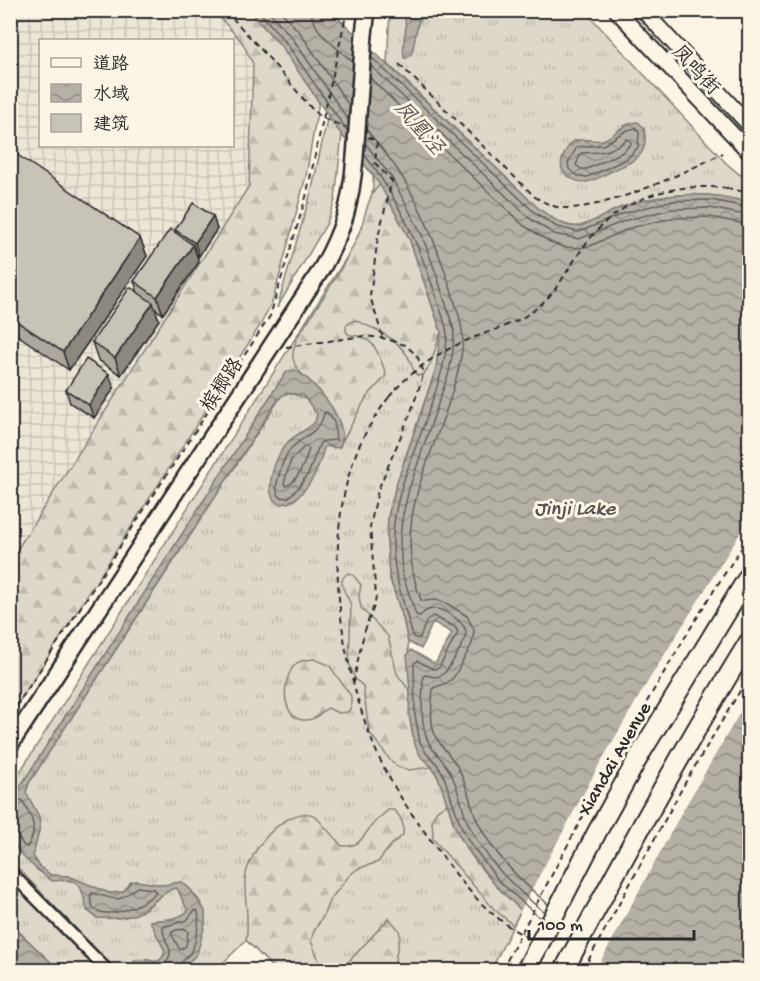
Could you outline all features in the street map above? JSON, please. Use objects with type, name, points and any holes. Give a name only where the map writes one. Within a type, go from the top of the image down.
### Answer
[{"type":"main road","name":"槟榔路","points":[[10,745],[321,270],[336,243],[348,208],[355,157],[367,10]]},
{"type":"main road","name":"Xiandai Avenue","points":[[526,970],[597,832],[642,751],[750,574]]},
{"type":"main road","points":[[564,970],[650,807],[750,640]]},
{"type":"street","name":"凤鸣街","points":[[616,10],[750,153]]},
{"type":"street","name":"凤鸣街","points":[[643,10],[750,126]]},
{"type":"street","points":[[10,872],[107,970]]},
{"type":"path","points":[[225,10],[312,109],[345,128]]},
{"type":"path","points":[[10,716],[270,316],[306,197],[347,11]]},
{"type":"path","points":[[399,64],[535,197],[546,204],[562,208],[586,207],[629,194],[696,167],[723,153]]},
{"type":"path","points":[[366,136],[377,141],[375,163],[392,181],[378,237],[370,296],[383,338]]},
{"type":"path","points":[[529,938],[499,920],[476,898],[419,826],[398,793],[373,742],[345,652],[339,594],[340,525],[350,471],[375,416],[406,378],[444,351],[504,327],[532,312],[560,285],[592,235],[620,210],[667,190],[693,187],[726,188],[750,193]]},
{"type":"path","points":[[269,350],[364,336],[383,338],[405,345],[418,358],[423,370],[422,379],[376,499],[370,527],[376,596],[358,658],[354,684]]},
{"type":"path","points":[[502,970],[579,822],[639,715],[750,535]]},
{"type":"path","points":[[583,970],[686,783],[750,674]]},
{"type":"shaded area","points":[[11,11],[249,11],[254,16],[249,186],[11,559]]},
{"type":"green space","points":[[214,11],[249,11],[282,47],[319,101],[306,176],[273,300],[261,324],[11,715],[11,559],[249,186],[253,64],[242,42]]},
{"type":"green space","points":[[390,11],[585,11],[726,163],[749,179],[749,203],[717,196],[670,196],[622,207],[580,226],[569,226],[558,221],[538,208],[387,63]]},
{"type":"green space","points":[[328,115],[342,134],[335,200],[327,223],[277,308],[312,189]]},
{"type":"green space","points":[[373,175],[380,185],[441,332],[436,368],[396,485],[388,517],[389,576],[403,618],[408,642],[410,691],[432,767],[442,785],[449,812],[495,885],[521,910],[491,970],[275,970],[246,940],[216,970],[180,970],[183,969],[198,943],[205,925],[203,907],[190,889],[181,882],[164,885],[136,881],[131,882],[123,892],[109,893],[68,876],[51,875],[40,867],[33,856],[40,826],[39,817],[26,792],[29,783],[282,395],[302,397],[308,400],[316,410],[298,372],[290,371],[284,375],[11,801],[11,786],[352,249],[364,222]],"holes":[[[316,410],[334,448],[325,446],[314,476],[294,501],[271,480],[285,445],[311,427],[316,421]]]},
{"type":"green space","points":[[380,185],[409,238],[441,332],[430,365],[424,374],[418,376],[407,355],[391,338],[355,320],[346,325],[349,335],[365,339],[375,347],[386,374],[366,398],[343,440],[340,423],[333,409],[298,369],[293,353],[296,340],[354,245],[370,199]]},
{"type":"green space","points":[[348,573],[353,575],[361,585],[359,596],[361,608],[388,636],[397,674],[410,691],[410,723],[415,741],[432,767],[409,770],[398,767],[369,732],[363,686],[355,679],[349,663],[351,607],[342,585]]},
{"type":"green space","points":[[314,659],[329,665],[351,696],[351,707],[348,712],[338,713],[328,708],[312,719],[302,720],[289,710],[285,690],[291,671],[298,663]]},
{"type":"green space","points":[[445,805],[448,806],[467,850],[487,875],[521,910],[513,925],[494,909],[433,839],[432,819],[437,810]]},
{"type":"green space","points":[[388,810],[394,810],[401,818],[403,835],[391,845],[378,862],[357,869],[349,876],[329,901],[311,941],[321,966],[318,970],[275,970],[246,940],[245,880],[250,862],[261,844],[282,822],[297,815],[307,814],[316,817],[342,846],[354,845]]},
{"type":"green space","points":[[10,836],[40,872],[49,877],[76,882],[84,895],[87,910],[97,918],[119,918],[135,914],[168,891],[177,888],[188,911],[175,918],[150,921],[165,951],[162,958],[155,961],[146,959],[135,966],[142,970],[116,970],[11,861]]},
{"type":"green space","points":[[10,881],[98,970],[59,970],[11,924]]},
{"type":"green space","points":[[389,918],[399,930],[400,936],[393,970],[341,970]]},
{"type":"water","name":"Jinji Lake","points":[[249,11],[331,11],[538,208],[563,224],[580,226],[638,202],[686,194],[717,196],[749,203],[749,970],[595,970],[521,910],[495,885],[465,846],[456,829],[438,777],[432,767],[421,757],[415,745],[409,715],[407,655],[411,650],[435,664],[452,633],[433,622],[421,649],[408,642],[403,618],[389,576],[387,540],[388,517],[396,485],[436,369],[441,331],[409,238],[380,185],[335,126],[282,47]]},
{"type":"water","points":[[403,11],[439,11],[421,19],[418,23],[412,53],[407,58],[404,58],[403,51],[406,24]]},
{"type":"water","points":[[638,122],[644,128],[645,145],[643,151],[634,160],[586,182],[574,180],[563,171],[561,165],[563,157],[574,141],[602,140],[628,124]]},
{"type":"water","points":[[294,370],[312,383],[337,416],[342,439],[339,448],[325,446],[316,471],[303,492],[290,502],[277,503],[271,490],[275,463],[288,442],[315,422],[317,414],[303,395],[286,393],[279,398],[29,783],[26,792],[39,817],[40,826],[33,856],[40,867],[51,875],[68,876],[109,893],[123,892],[131,882],[136,881],[164,885],[181,882],[191,890],[205,911],[205,924],[197,954],[180,970],[142,970],[133,964],[135,960],[157,962],[163,957],[165,951],[150,921],[175,918],[188,911],[177,888],[168,891],[136,914],[119,918],[97,918],[87,910],[81,889],[75,882],[52,881],[17,849],[9,831],[11,801],[284,375]]},
{"type":"water","points":[[10,924],[59,970],[27,970],[11,955]]},
{"type":"pier","points":[[749,519],[749,697],[682,812],[596,970],[591,970],[519,913],[599,765],[645,686]]},
{"type":"building","points":[[10,150],[140,238],[63,352],[10,317]]},
{"type":"building","points":[[193,203],[213,216],[195,243],[175,230]]},
{"type":"building","points":[[170,229],[193,245],[157,297],[134,281]]},
{"type":"building","points":[[130,287],[153,303],[115,358],[92,342]]},
{"type":"building","points":[[86,359],[109,374],[89,405],[66,390]]},
{"type":"water label","name":"凤凰泾","points":[[420,127]]}]
